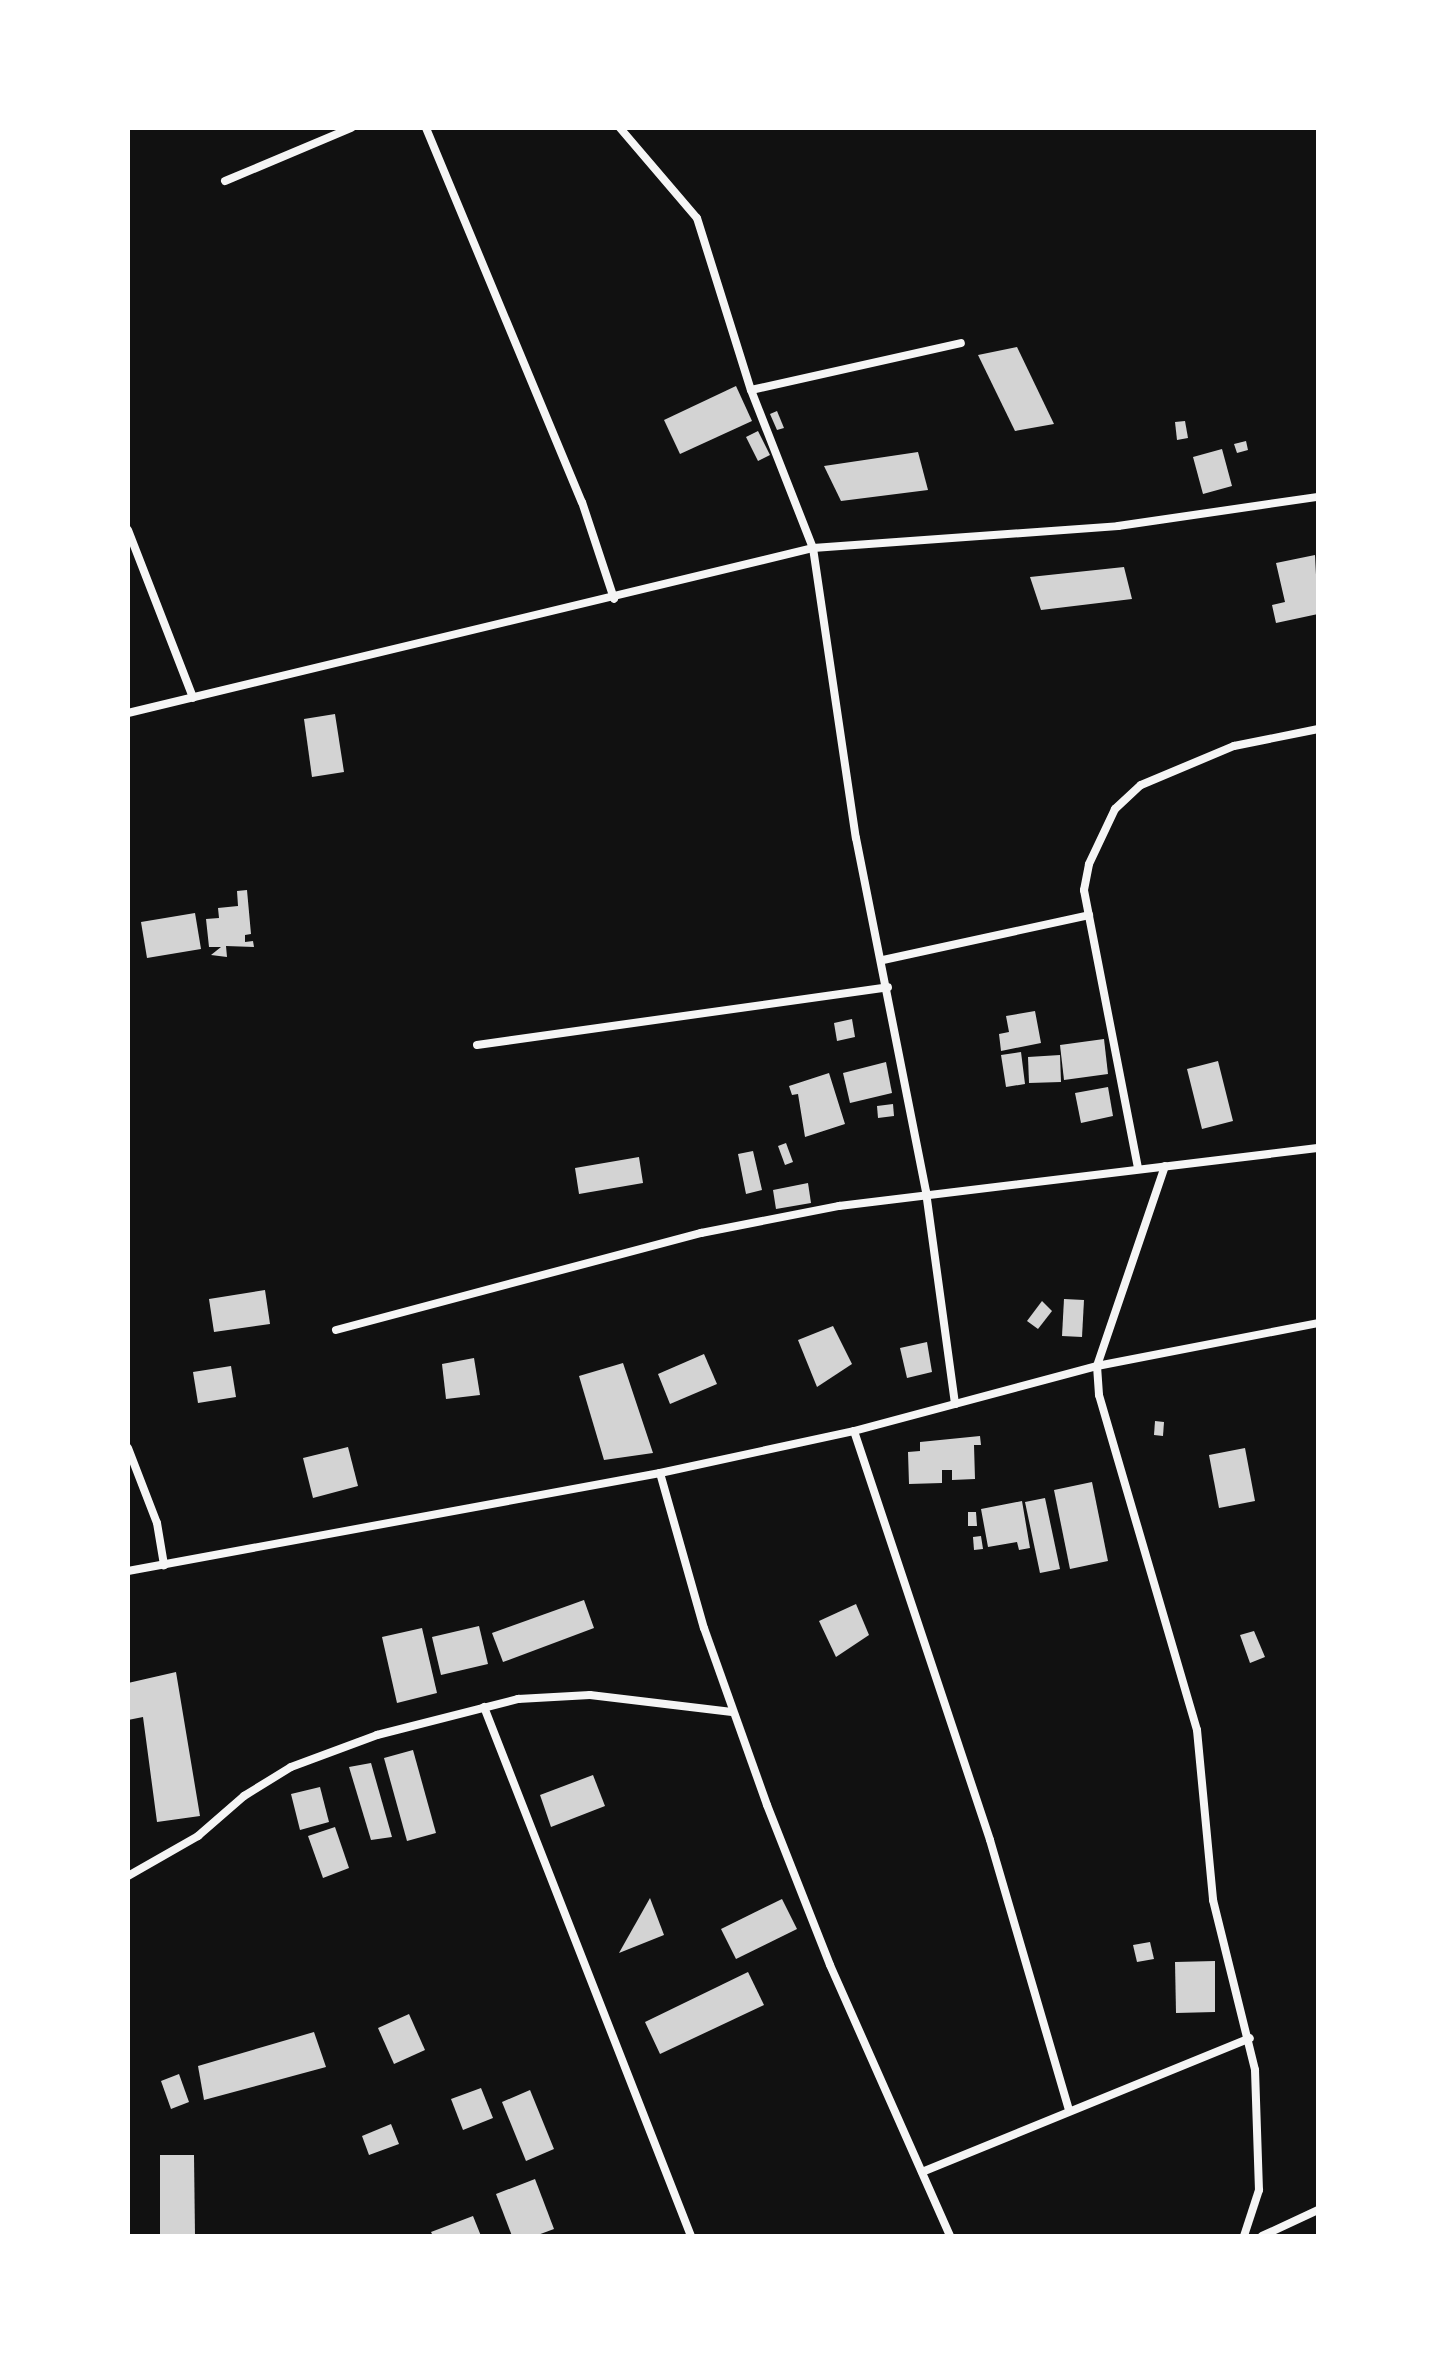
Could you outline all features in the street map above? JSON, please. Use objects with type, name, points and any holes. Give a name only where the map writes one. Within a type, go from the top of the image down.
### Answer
[{"type":"street","points":[[225,181],[351,128]]},
{"type":"street","points":[[426,128],[582,502],[614,599]]},
{"type":"street","points":[[620,128],[697,218],[751,390],[813,548],[856,838],[883,960],[926,1192],[955,1404]]},
{"type":"street","points":[[751,390],[961,343]]},
{"type":"street","points":[[128,713],[614,599],[813,548],[1118,526],[1318,497]]},
{"type":"street","points":[[128,530],[193,698]]},
{"type":"street","points":[[1138,1168],[1084,890],[1089,864],[1115,809],[1141,785],[1234,746],[1318,729]]},
{"type":"street","points":[[883,960],[1089,915]]},
{"type":"street","points":[[477,1045],[888,987]]},
{"type":"street","points":[[336,1330],[717,1230],[926,1192],[1318,1148]]},
{"type":"street","points":[[1165,1166],[1097,1366],[1108,1429],[1192,1702],[1213,1900],[1250,2038],[1260,2129],[1259,2190],[1244,2236]]},
{"type":"street","points":[[128,1571],[660,1473],[854,1431],[1097,1366],[1318,1323]]},
{"type":"street","points":[[854,1431],[990,1840],[1069,2110]]},
{"type":"street","points":[[128,1448],[157,1523],[164,1565]]},
{"type":"street","points":[[660,1473],[732,1712],[830,1965],[950,2236]]},
{"type":"street","points":[[128,1876],[198,1836],[244,1796],[291,1767],[377,1735],[484,1707],[590,1695],[732,1712]]},
{"type":"street","points":[[484,1707],[691,2236]]},
{"type":"street","points":[[922,2172],[1250,2038]]},
{"type":"street","points":[[1262,2236],[1318,2210]]},
{"type":"building","points":[[1017,347],[1054,424],[1015,431],[978,355]]},
{"type":"building","points":[[736,386],[752,421],[680,454],[664,420]]},
{"type":"building","points":[[777,411],[784,428],[777,430],[770,414]]},
{"type":"building","points":[[1185,421],[1188,438],[1177,440],[1175,422]]},
{"type":"building","points":[[758,431],[770,455],[758,461],[746,437]]},
{"type":"building","points":[[1246,441],[1248,450],[1237,453],[1234,444]]},
{"type":"building","points":[[1222,449],[1232,486],[1203,494],[1193,457]]},
{"type":"building","points":[[918,452],[928,490],[841,501],[824,466]]},
{"type":"building","points":[[1315,555],[1318,614],[1276,623],[1272,605],[1285,602],[1276,563]]},
{"type":"building","points":[[1124,567],[1132,599],[1041,610],[1030,577]]},
{"type":"building","points":[[335,714],[344,772],[312,777],[304,719]]},
{"type":"building","points":[[247,890],[251,934],[245,935],[245,942],[253,941],[254,947],[226,946],[227,957],[211,955],[221,947],[209,947],[206,919],[219,918],[218,908],[238,906],[237,891]]},
{"type":"building","points":[[195,913],[201,949],[147,958],[141,922]]},
{"type":"building","points":[[1035,1011],[1041,1043],[1001,1051],[999,1034],[1009,1032],[1006,1016]]},
{"type":"building","points":[[852,1019],[855,1037],[837,1041],[834,1023]]},
{"type":"building","points":[[1104,1039],[1108,1074],[1064,1080],[1060,1045]]},
{"type":"building","points":[[1021,1052],[1025,1084],[1006,1087],[1001,1055]]},
{"type":"building","points":[[1060,1055],[1061,1082],[1029,1083],[1028,1057]]},
{"type":"building","points":[[1218,1061],[1233,1121],[1202,1129],[1187,1069]]},
{"type":"building","points":[[886,1062],[892,1093],[850,1103],[843,1073]]},
{"type":"building","points":[[829,1073],[845,1124],[805,1137],[798,1094],[792,1095],[789,1086]]},
{"type":"building","points":[[1108,1087],[1113,1116],[1081,1123],[1075,1093]]},
{"type":"building","points":[[893,1104],[894,1116],[878,1118],[877,1106]]},
{"type":"building","points":[[786,1143],[793,1162],[785,1165],[778,1146]]},
{"type":"building","points":[[753,1151],[762,1190],[746,1194],[738,1154]]},
{"type":"building","points":[[639,1157],[643,1183],[579,1194],[575,1168]]},
{"type":"building","points":[[808,1183],[811,1203],[776,1209],[773,1190]]},
{"type":"building","points":[[265,1290],[270,1324],[214,1332],[209,1299]]},
{"type":"building","points":[[1064,1299],[1084,1300],[1082,1337],[1062,1336]]},
{"type":"building","points":[[1042,1301],[1052,1311],[1038,1329],[1027,1321]]},
{"type":"building","points":[[833,1326],[852,1364],[817,1387],[798,1340]]},
{"type":"building","points":[[927,1342],[932,1372],[907,1378],[900,1348]]},
{"type":"building","points":[[704,1354],[717,1384],[670,1404],[658,1374]]},
{"type":"building","points":[[474,1358],[480,1395],[446,1399],[442,1364]]},
{"type":"building","points":[[623,1363],[653,1453],[604,1460],[579,1376]]},
{"type":"building","points":[[231,1366],[236,1397],[198,1403],[193,1372]]},
{"type":"building","points":[[1155,1421],[1164,1422],[1163,1436],[1154,1435]]},
{"type":"building","points":[[980,1436],[981,1445],[974,1445],[975,1479],[952,1480],[952,1470],[942,1470],[942,1483],[909,1484],[908,1452],[920,1451],[920,1442]]},
{"type":"building","points":[[348,1447],[358,1486],[313,1498],[303,1458]]},
{"type":"building","points":[[1245,1448],[1255,1501],[1219,1508],[1209,1455]]},
{"type":"building","points":[[1092,1482],[1108,1561],[1070,1569],[1054,1490]]},
{"type":"building","points":[[1045,1498],[1060,1569],[1040,1573],[1025,1502]]},
{"type":"building","points":[[1022,1501],[1030,1548],[1019,1550],[1017,1542],[988,1547],[981,1509]]},
{"type":"building","points":[[968,1512],[976,1512],[977,1526],[968,1526]]},
{"type":"building","points":[[981,1536],[983,1549],[974,1550],[973,1537]]},
{"type":"building","points":[[584,1600],[594,1628],[503,1662],[492,1633]]},
{"type":"building","points":[[856,1604],[869,1635],[836,1657],[819,1621]]},
{"type":"building","points":[[479,1626],[488,1664],[441,1675],[432,1637]]},
{"type":"building","points":[[422,1628],[437,1693],[397,1703],[382,1637]]},
{"type":"building","points":[[1254,1631],[1265,1657],[1250,1663],[1240,1635]]},
{"type":"building","points":[[176,1672],[200,1816],[157,1822],[143,1717],[128,1720],[128,1683]]},
{"type":"building","points":[[413,1750],[436,1833],[407,1841],[384,1758]]},
{"type":"building","points":[[371,1763],[392,1837],[371,1840],[349,1767]]},
{"type":"building","points":[[593,1775],[605,1806],[551,1827],[540,1795]]},
{"type":"building","points":[[320,1787],[329,1822],[300,1830],[291,1794]]},
{"type":"building","points":[[335,1827],[349,1868],[323,1878],[308,1836]]},
{"type":"building","points":[[650,1898],[664,1935],[619,1953]]},
{"type":"building","points":[[782,1899],[797,1929],[736,1959],[721,1929]]},
{"type":"building","points":[[1150,1942],[1154,1959],[1137,1962],[1133,1945]]},
{"type":"building","points":[[1215,1961],[1215,2012],[1176,2013],[1175,1962]]},
{"type":"building","points":[[748,1972],[764,2005],[660,2054],[645,2022]]},
{"type":"building","points":[[409,2014],[425,2050],[394,2064],[378,2028]]},
{"type":"building","points":[[314,2032],[326,2067],[204,2100],[198,2066]]},
{"type":"building","points":[[179,2074],[189,2102],[171,2109],[161,2081]]},
{"type":"building","points":[[481,2088],[493,2118],[463,2130],[451,2099]]},
{"type":"building","points":[[530,2090],[554,2149],[526,2161],[502,2102]]},
{"type":"building","points":[[391,2124],[399,2144],[369,2155],[362,2136]]},
{"type":"building","points":[[160,2155],[194,2155],[195,2236],[160,2236]]},
{"type":"building","points":[[535,2179],[554,2229],[535,2236],[512,2236],[496,2194]]},
{"type":"building","points":[[473,2216],[481,2236],[433,2236],[431,2232]]}]
